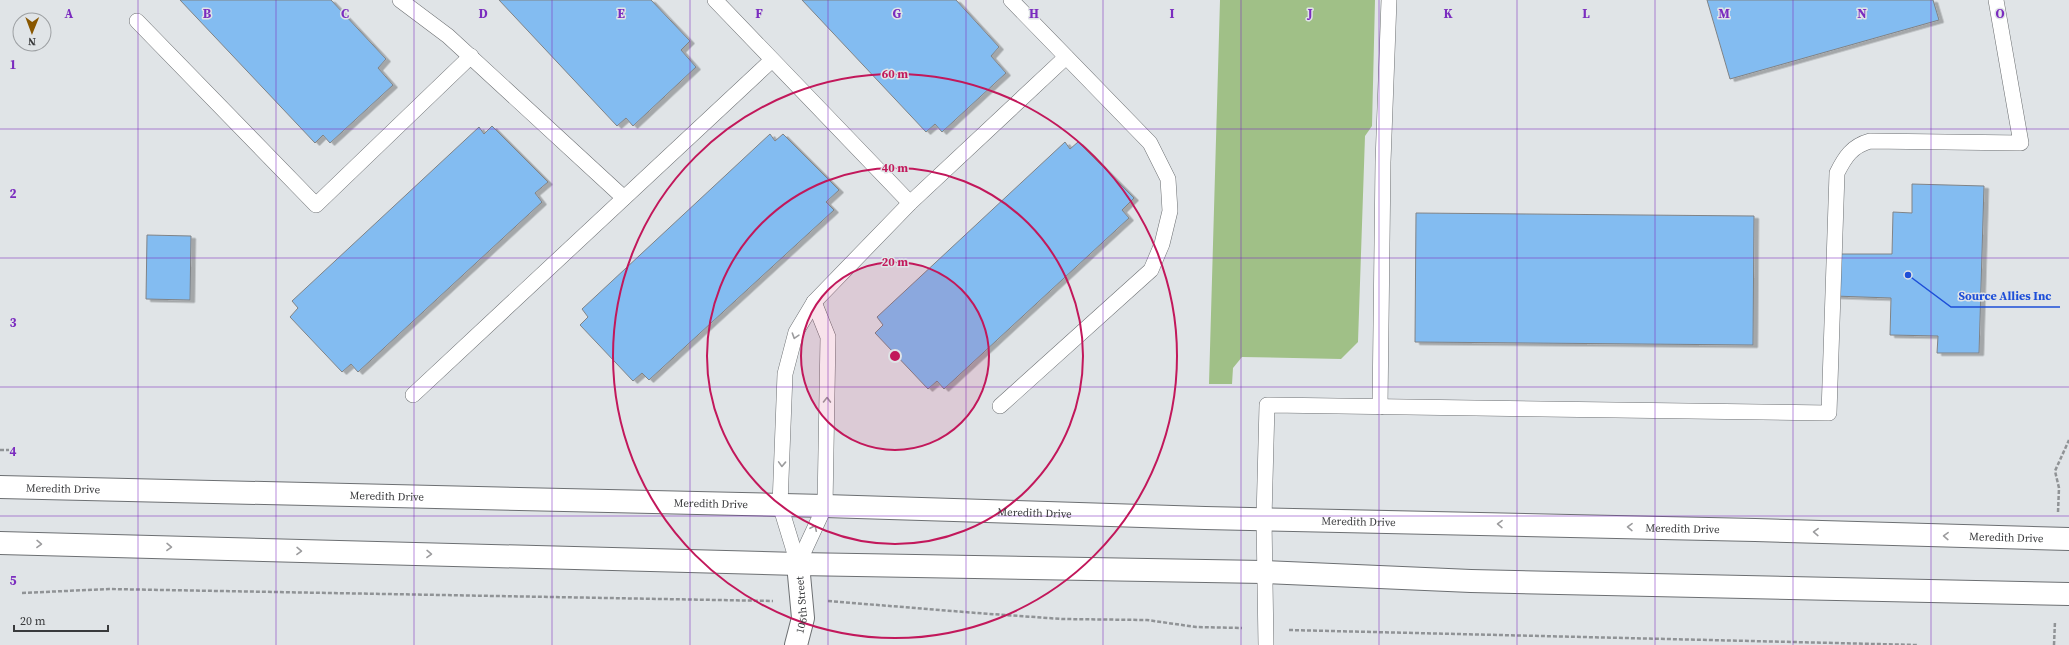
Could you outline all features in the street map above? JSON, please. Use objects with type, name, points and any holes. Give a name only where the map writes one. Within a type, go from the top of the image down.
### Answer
[{"type":"main road","name":"Meredith Drive","points":[[0,487],[825,506],[1264,520],[1747,529],[2069,539]]},
{"type":"main road","points":[[0,543],[798,564],[1264,572],[1472,581],[2069,594]]},
{"type":"main road","name":"106th Street","points":[[796,645],[804,618],[798,564]]},
{"type":"lane","points":[[400,0],[448,36],[471,56],[624,198]]},
{"type":"lane","points":[[715,0],[910,203]]},
{"type":"lane","points":[[1000,406],[1151,270],[1162,244],[1170,211],[1168,179],[1150,143],[1011,0]]},
{"type":"lane","points":[[1380,407],[1383,162],[1389,0]]},
{"type":"lane","points":[[1266,645],[1264,520],[1267,405],[1829,413],[1837,173],[1852,149],[1860,144],[1870,141],[2021,143],[1996,0]]},
{"type":"lane","points":[[137,21],[316,205],[471,56]]},
{"type":"lane","points":[[798,564],[780,505],[785,374],[796,332],[814,302],[910,203],[1066,57]]},
{"type":"lane","points":[[413,395],[772,60]]},
{"type":"lane","points":[[798,564],[825,506],[828,338],[814,302]]},
{"type":"path","points":[[0,450],[9,450]]},
{"type":"path","points":[[22,593],[109,589],[753,602],[802,599],[1062,619],[1147,620],[1196,627],[1918,645]]},
{"type":"green space","points":[[1220,0],[1375,0],[1372,126],[1365,136],[1358,342],[1341,359],[1242,357],[1233,368],[1232,384],[1209,384]]},
{"type":"building","points":[[180,0],[331,0],[386,59],[378,68],[393,85],[330,143],[323,135],[315,143]]},
{"type":"building","points":[[499,0],[651,0],[690,41],[681,50],[696,67],[633,126],[626,118],[617,126]]},
{"type":"building","points":[[802,0],[956,0],[999,47],[991,56],[1006,73],[942,132],[935,124],[926,132]]},
{"type":"building","points":[[1707,0],[1933,0],[1939,20],[1730,79]]},
{"type":"building","points":[[492,126],[548,182],[535,193],[542,202],[358,372],[351,364],[342,372],[290,317],[298,308],[292,301],[479,127],[484,134]]},
{"type":"building","points":[[770,134],[775,141],[783,134],[839,190],[826,202],[834,210],[649,380],[642,373],[633,381],[580,325],[588,317],[582,309]]},
{"type":"building","points":[[1065,142],[1070,149],[1078,142],[1134,198],[1122,210],[1129,218],[944,389],[937,381],[928,389],[875,333],[883,325],[877,317]]},
{"type":"building","points":[[1912,184],[1984,186],[1979,353],[1937,353],[1938,336],[1890,335],[1891,298],[1834,296],[1835,254],[1892,254],[1893,212],[1912,213]]},
{"type":"building","points":[[1416,213],[1754,216],[1753,345],[1415,342]]},
{"type":"building","points":[[147,235],[191,236],[190,300],[146,299]]},
{"type":"place","name":"Source Allies Inc","points":[[1908,275]]}]
